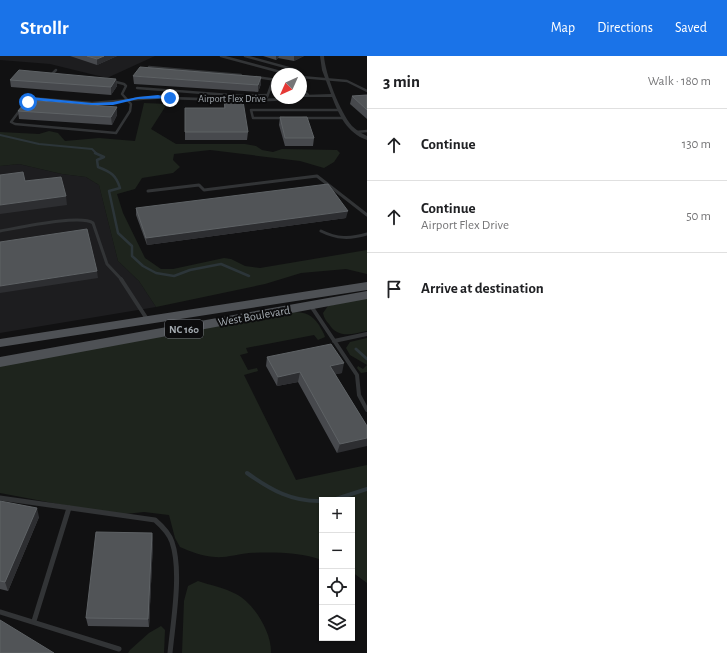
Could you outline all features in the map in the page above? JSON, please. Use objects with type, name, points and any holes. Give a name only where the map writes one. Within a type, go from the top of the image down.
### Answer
[{"type":"main road","name":"West Boulevard","points":[[0,343],[367,286]]},
{"type":"main road","name":"West Boulevard","points":[[0,362],[367,295]]},
{"type":"street","points":[[322,56],[323,68],[347,124],[356,132],[367,138]]},
{"type":"street","points":[[308,95],[334,96]]},
{"type":"street","name":"Airport Flex Drive","points":[[129,100],[158,96],[189,99],[271,97]]},
{"type":"lane","points":[[221,56],[271,70]]},
{"type":"lane","points":[[227,58],[232,56]]},
{"type":"lane","points":[[245,56],[289,68]]},
{"type":"lane","points":[[150,67],[243,76]]},
{"type":"lane","points":[[51,75],[56,70]]},
{"type":"lane","points":[[44,75],[58,76]]},
{"type":"lane","points":[[250,77],[271,80]]},
{"type":"lane","points":[[307,77],[348,81],[367,91]]},
{"type":"lane","points":[[107,80],[124,84],[126,86],[122,94],[129,100],[131,104],[130,111],[116,133],[15,124],[11,122],[11,120],[30,98],[92,104],[113,104],[129,100]]},
{"type":"lane","points":[[137,88],[267,97],[271,84]]},
{"type":"lane","points":[[292,118],[253,118],[251,110],[340,110]]},
{"type":"lane","points":[[299,118],[344,118]]},
{"type":"lane","points":[[356,132],[367,131]]},
{"type":"lane","points":[[148,191],[199,185],[204,190],[317,176],[367,215]]},
{"type":"lane","points":[[0,231],[76,220],[89,220],[93,223],[107,264],[125,283],[147,319]]},
{"type":"lane","points":[[321,230],[334,238],[350,239],[367,234]]},
{"type":"lane","points":[[311,306],[357,375],[359,395],[367,410]]},
{"type":"lane","points":[[334,341],[367,334]]},
{"type":"lane","points":[[0,498],[154,520],[165,529],[172,542],[176,562],[170,653]]},
{"type":"lane","points":[[34,621],[69,508]]},
{"type":"lane","points":[[0,612],[34,621],[119,649]]},
{"type":"shaded area","points":[[0,56],[155,56],[107,78],[50,64],[0,60]]},
{"type":"shaded area","points":[[144,103],[167,104],[151,129],[176,144],[245,144],[273,152],[282,149],[337,150],[340,153],[334,162],[324,168],[300,161],[210,150],[174,154],[173,160],[180,167],[173,173],[142,178],[135,189],[117,194],[123,213],[145,258],[161,269],[173,269],[224,258],[231,259],[245,266],[260,268],[367,250],[367,274],[346,269],[301,273],[265,284],[156,307],[139,281],[118,261],[99,185],[86,177],[62,174],[19,164],[0,166],[0,132],[39,134],[49,131],[58,133],[65,141],[99,138],[135,141]]},
{"type":"shaded area","points":[[19,164],[62,174],[86,177],[99,185],[118,261],[139,281],[156,307],[0,333],[0,166]]},
{"type":"shaded area","points":[[367,298],[367,331],[341,334],[333,329],[327,322],[323,313],[328,306]]},
{"type":"shaded area","points":[[294,312],[305,313],[311,316],[319,325],[325,337],[318,340],[314,335],[246,348],[248,353],[240,355],[248,370],[257,368],[258,371],[244,375],[296,480],[367,465],[367,583],[355,574],[355,497],[319,497],[319,559],[305,555],[276,553],[249,553],[219,557],[206,556],[180,547],[175,538],[169,515],[144,512],[116,515],[0,493],[0,366]]},
{"type":"shaded area","points":[[367,338],[367,365],[350,355],[346,348],[350,342]]},
{"type":"shaded area","points":[[367,365],[367,372],[361,373],[357,368],[358,366],[363,369]]},
{"type":"shaded area","points":[[198,581],[222,588],[243,598],[261,619],[271,645],[271,653],[182,653],[184,601],[188,586]]},
{"type":"shaded area","points":[[161,626],[165,630],[164,653],[128,653],[149,633]]},
{"type":"building","points":[[87,56],[104,56],[97,59]]},
{"type":"building","points":[[140,67],[261,77],[258,85],[133,76]]},
{"type":"building","points":[[19,70],[116,79],[111,87],[10,80]]},
{"type":"building","points":[[367,95],[367,110],[352,96]]},
{"type":"building","points":[[27,100],[117,107],[111,117],[18,111]]},
{"type":"building","points":[[224,100],[243,101],[248,132],[185,132],[185,108],[225,108]]},
{"type":"building","points":[[280,117],[307,117],[314,138],[285,138]]},
{"type":"building","points":[[23,172],[25,181],[61,177],[66,196],[0,205],[0,175]]},
{"type":"building","points":[[328,184],[348,211],[146,238],[136,208]]},
{"type":"building","points":[[87,229],[97,271],[0,286],[0,242]]},
{"type":"building","points":[[331,344],[344,363],[330,366],[367,426],[367,438],[340,444],[300,372],[278,377],[267,357]]},
{"type":"building","points":[[0,501],[37,508],[5,582],[0,581]]},
{"type":"building","points":[[96,532],[152,533],[148,619],[86,618]]},
{"type":"building","points":[[0,620],[54,653],[0,653]]},
{"type":"waterway","points":[[0,135],[39,144],[92,149],[97,154]]},
{"type":"waterway","points":[[97,154],[104,157],[97,160],[98,167],[112,174],[117,180],[120,188],[109,191],[118,233],[132,246],[132,256],[143,266],[156,273],[174,276],[190,270],[221,264],[249,276]]},
{"type":"waterway","points":[[356,349],[367,359]]},
{"type":"waterway","points":[[247,473],[273,490],[282,494],[311,501],[319,501]]},
{"type":"waterway","points":[[342,497],[367,489]]},
{"type":"route","points":[[28,102],[30,98],[92,104],[113,104],[138,98],[158,96],[170,98]]}]
